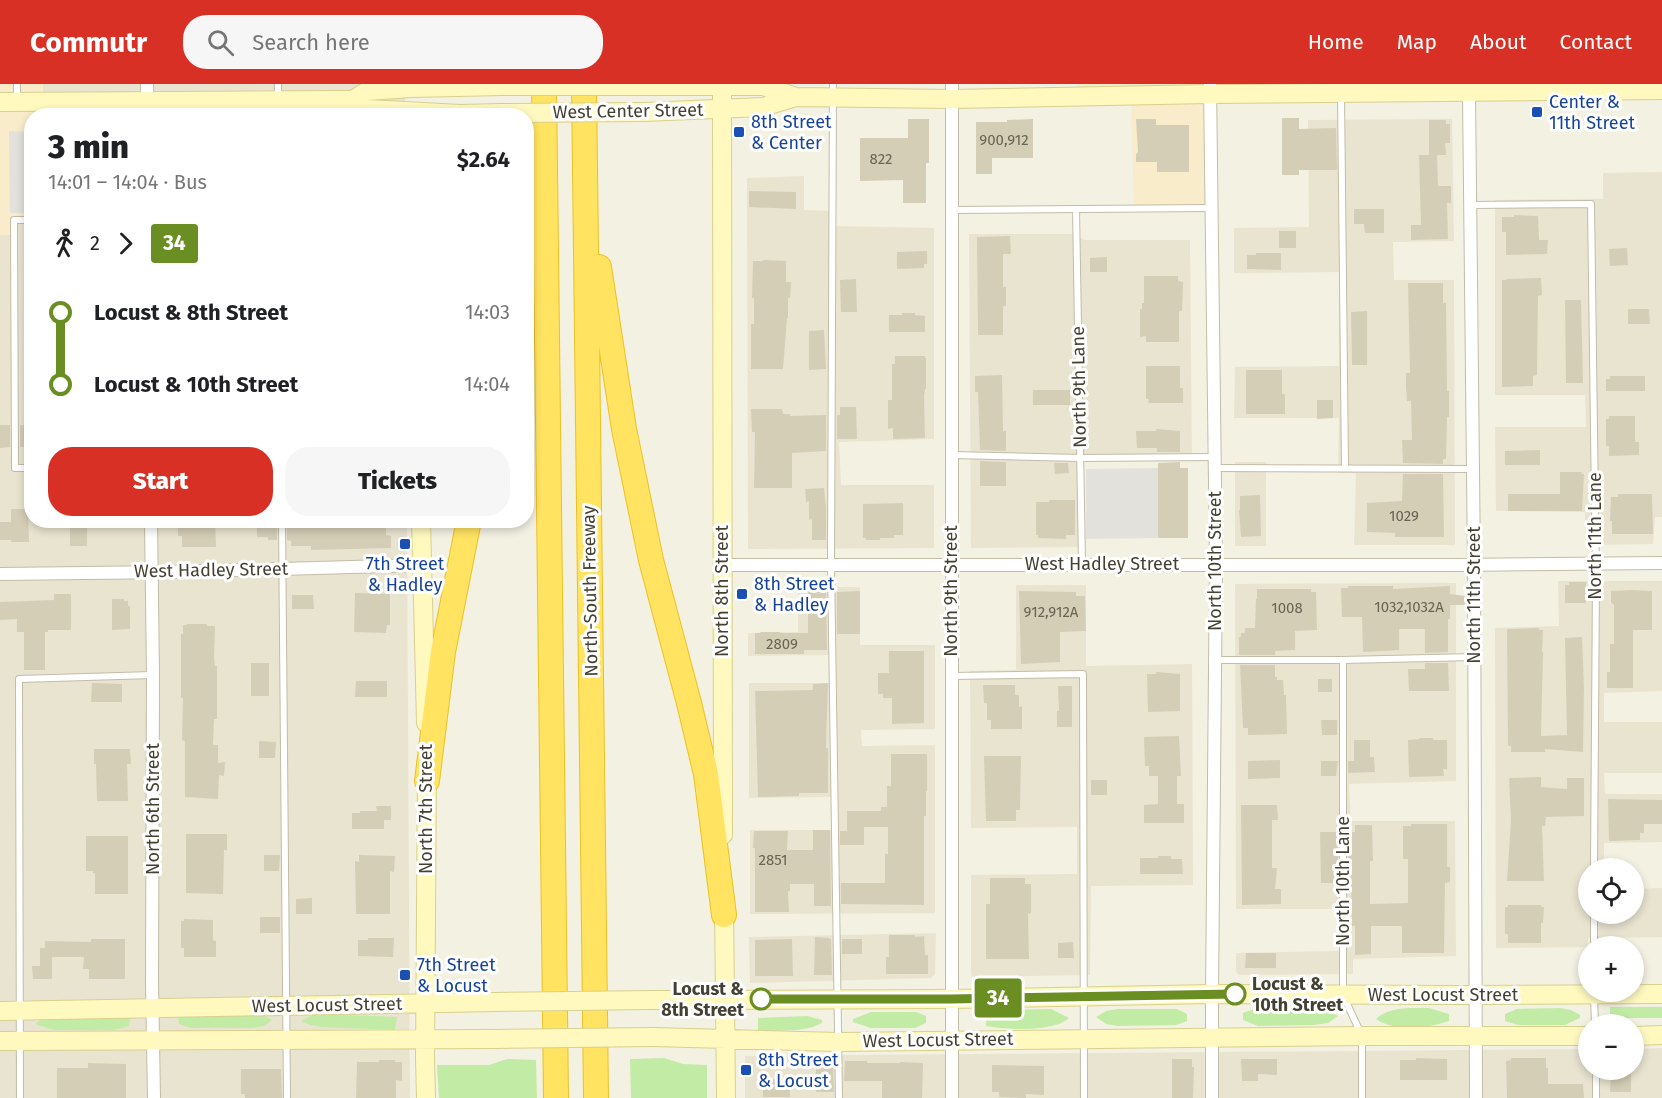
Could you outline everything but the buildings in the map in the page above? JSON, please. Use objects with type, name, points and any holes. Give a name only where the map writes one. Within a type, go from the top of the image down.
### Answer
[{"type":"highway","points":[[544,84],[556,1098]]},
{"type":"highway","name":"North-South Freeway","points":[[584,84],[596,1098]]},
{"type":"highway","points":[[534,213],[545,164]]},
{"type":"highway","points":[[585,181],[628,451],[651,560],[706,774],[724,915]]},
{"type":"highway","points":[[427,780],[443,652],[468,528]]},
{"type":"street","name":"North 8th Street","points":[[722,85],[722,565],[726,1098]]},
{"type":"street","name":"West Center Street","points":[[335,106],[367,91],[411,86],[763,86],[796,97]]},
{"type":"street","points":[[411,86],[411,108]]},
{"type":"street","name":"West Center Street","points":[[534,113],[644,112],[763,107],[796,97],[833,91],[1210,89],[1341,94],[1662,90]]},
{"type":"street","name":"North 10th Street","points":[[1210,89],[1216,564],[1212,1098]]},
{"type":"street","name":"North 9th Street","points":[[952,91],[952,1098]]},
{"type":"street","name":"West Center Street","points":[[11,96],[147,100],[278,93],[335,106],[356,108]]},
{"type":"street","name":"North 11th Street","points":[[1469,93],[1476,1098]]},
{"type":"street","name":"North 6th Street","points":[[151,528],[154,1098]]},
{"type":"street","name":"North 7th Street","points":[[421,528],[427,780],[426,1098]]},
{"type":"street","name":"West Hadley Street","points":[[722,565],[1662,563]]},
{"type":"street","name":"West Hadley Street","points":[[0,574],[422,565]]},
{"type":"street","name":"West Locust Street","points":[[0,1011],[725,999],[1578,993]]},
{"type":"street","name":"West Locust Street","points":[[1644,994],[1662,994]]},
{"type":"street","points":[[1644,1036],[1662,1035]]},
{"type":"street","name":"West Locust Street","points":[[0,1041],[653,1037],[725,1040],[952,1041],[1084,1038],[1578,1036]]},
{"type":"lane","points":[[833,91],[831,564],[839,1098]]},
{"type":"lane","points":[[1341,94],[1345,468]]},
{"type":"lane","name":"North 11th Lane","points":[[1470,205],[1591,204],[1596,564],[1594,858]]},
{"type":"lane","points":[[952,210],[1211,208]]},
{"type":"lane","name":"North 9th Lane","points":[[1076,209],[1083,564]]},
{"type":"lane","points":[[24,220],[14,220],[14,235],[15,468],[24,468]]},
{"type":"lane","points":[[952,455],[1345,468],[1473,469]]},
{"type":"lane","points":[[282,528],[287,1098]]},
{"type":"lane","points":[[1215,660],[1474,657]]},
{"type":"lane","name":"North 10th Lane","points":[[1342,660],[1343,995],[1362,1036],[1362,1098]]},
{"type":"lane","points":[[951,676],[1083,674],[1084,1098]]},
{"type":"lane","points":[[20,1098],[19,679],[153,675]]},
{"type":"lane","points":[[1596,1080],[1596,1098]]},
{"type":"shaded area","points":[[0,84],[405,84],[405,108],[24,108],[24,528],[407,528],[410,1098],[0,1098]]},
{"type":"shaded area","points":[[0,84],[43,84],[43,102],[148,101],[148,108],[24,108],[24,220],[14,220],[14,235],[0,235]]},
{"type":"shaded area","points":[[1078,84],[1210,84],[1211,208],[1134,209],[1131,96],[1077,97]]},
{"type":"shaded area","points":[[1452,119],[1454,241],[1393,242],[1394,280],[1454,280],[1455,545],[1354,545],[1356,473],[1338,473],[1339,418],[1234,418],[1235,367],[1339,366],[1339,272],[1234,273],[1234,228],[1309,227],[1308,120]]},
{"type":"shaded area","points":[[9,131],[24,132],[24,213],[10,213]]},
{"type":"shaded area","points":[[1662,172],[1662,517],[1655,517],[1653,544],[1585,545],[1585,512],[1496,511],[1495,427],[1586,427],[1585,395],[1495,395],[1495,200],[1603,199],[1603,173]]},
{"type":"shaded area","points":[[804,176],[804,210],[833,211],[833,226],[934,228],[934,439],[839,442],[841,485],[934,485],[934,548],[748,549],[747,178]]},
{"type":"shaded area","points":[[969,234],[1073,234],[1085,240],[1190,240],[1192,460],[1083,461],[1085,547],[971,548]]},
{"type":"shaded area","points":[[1235,462],[1266,462],[1266,546],[1235,546]]},
{"type":"shaded area","points":[[1158,468],[1158,538],[1086,539],[1086,469]]},
{"type":"shaded area","points":[[1558,581],[1662,581],[1662,691],[1604,693],[1604,722],[1662,722],[1662,773],[1604,773],[1605,794],[1662,794],[1662,842],[1604,843],[1604,858],[1578,858],[1578,924],[1644,924],[1644,889],[1662,888],[1662,937],[1578,936],[1578,947],[1496,948],[1495,628],[1559,626]]},
{"type":"shaded area","points":[[1456,583],[1456,781],[1349,784],[1351,821],[1455,821],[1456,956],[1353,959],[1353,974],[1239,975],[1236,972],[1236,953],[1339,951],[1337,909],[1236,909],[1235,584]]},
{"type":"shaded area","points":[[1016,585],[1086,585],[1086,666],[1192,664],[1193,885],[1091,886],[1090,975],[974,977],[971,975],[971,875],[1077,874],[1077,827],[971,828],[970,671],[1016,670]]},
{"type":"shaded area","points":[[798,587],[860,587],[860,645],[935,645],[935,729],[861,730],[862,746],[935,745],[935,913],[750,914],[750,830],[834,830],[834,797],[749,798],[749,683],[831,683],[831,655],[748,656],[748,633],[798,632]]},
{"type":"shaded area","points":[[936,933],[935,974],[931,978],[750,983],[749,937]]},
{"type":"shaded area","points":[[1662,1048],[1662,1098],[745,1098],[745,1056],[1578,1049],[1578,1080],[1644,1080],[1644,1049]]},
{"type":"green space","points":[[1610,1007],[1662,1007],[1662,1018],[1644,1018],[1644,1014],[1610,1014]]},
{"type":"green space","points":[[1257,1008],[1309,1008],[1338,1016],[1328,1023],[1314,1025],[1258,1026],[1243,1020],[1243,1013]]},
{"type":"green space","points":[[1429,1008],[1449,1014],[1449,1021],[1432,1025],[1402,1027],[1392,1026],[1376,1019],[1394,1010]]},
{"type":"green space","points":[[1560,1008],[1578,1014],[1578,1019],[1565,1025],[1518,1025],[1505,1021],[1505,1014],[1517,1009]]},
{"type":"green space","points":[[1051,1009],[1069,1018],[1062,1023],[1042,1028],[1017,1029],[986,1026],[986,1013],[997,1010]]},
{"type":"green space","points":[[1177,1009],[1187,1014],[1187,1021],[1176,1025],[1118,1026],[1106,1024],[1096,1017],[1106,1011]]},
{"type":"green space","points":[[871,1012],[916,1012],[926,1016],[926,1023],[915,1028],[871,1028],[853,1022],[853,1019]]},
{"type":"green space","points":[[251,1013],[263,1015],[272,1020],[264,1026],[253,1028],[191,1028],[179,1024],[178,1018],[190,1014]]},
{"type":"green space","points":[[321,1014],[397,1017],[395,1030],[321,1027],[301,1021]]},
{"type":"green space","points":[[55,1015],[118,1015],[130,1018],[129,1026],[114,1030],[54,1030],[35,1024]]},
{"type":"green space","points":[[807,1016],[822,1020],[822,1023],[799,1030],[758,1031],[758,1018]]},
{"type":"green space","points":[[664,1058],[683,1064],[707,1065],[707,1098],[631,1098],[630,1059]]},
{"type":"green space","points":[[507,1059],[536,1060],[537,1098],[439,1098],[437,1065],[489,1065]]},
{"type":"bus line","name":"34","points":[[761,999],[951,999],[1235,994]]},
{"type":"place","name":"Center & 11th Street","points":[[1537,112]]},
{"type":"place","name":"8th Street & Center","points":[[739,132]]},
{"type":"place","name":"7th Street & Hadley","points":[[405,544]]},
{"type":"place","name":"8th Street & Hadley","points":[[742,594]]},
{"type":"place","name":"7th Street & Locust","points":[[405,975]]},
{"type":"place","name":"Locust & 10th Street","points":[[1235,994]]},
{"type":"place","name":"Locust & 8th Street","points":[[761,999]]},
{"type":"place","name":"8th Street & Locust","points":[[746,1070]]}]
